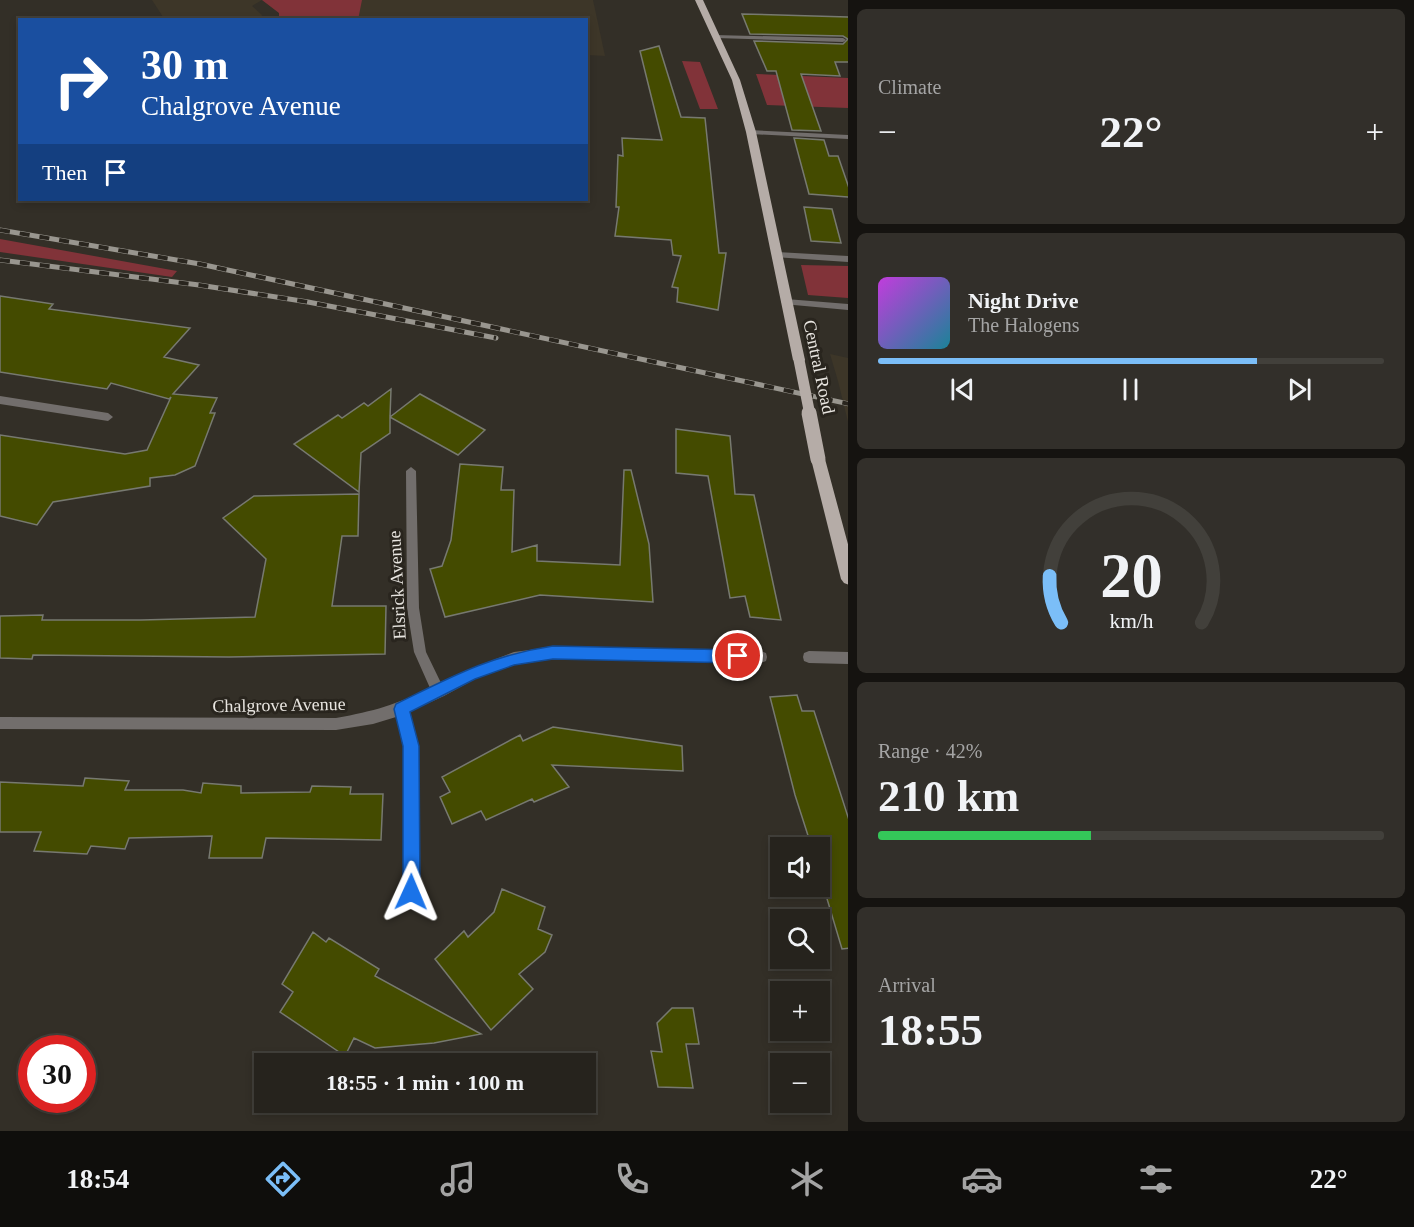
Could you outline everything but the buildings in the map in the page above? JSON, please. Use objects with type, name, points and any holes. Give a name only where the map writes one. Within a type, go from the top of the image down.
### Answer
[{"type":"main road","name":"Central Road","points":[[699,0],[736,80],[751,132],[818,459],[848,575]]},
{"type":"street","points":[[716,36],[843,40]]},
{"type":"street","points":[[751,132],[848,137]]},
{"type":"street","points":[[777,255],[848,259]]},
{"type":"street","name":"Central Road","points":[[786,302],[848,307]]},
{"type":"street","points":[[0,400],[108,417]]},
{"type":"street","name":"Elsrick Avenue","points":[[411,471],[413,608],[420,652],[439,692]]},
{"type":"street","name":"Chalgrove Avenue","points":[[0,723],[336,724],[373,718],[401,709],[470,675],[514,658],[553,653],[761,657]]},
{"type":"street","points":[[809,657],[848,658]]},
{"type":"street","points":[[401,709],[411,746],[411,892]]},
{"type":"shaded area","points":[[152,0],[262,0],[252,6],[262,15],[261,18],[164,18]]},
{"type":"shaded area","points":[[262,0],[593,0],[605,56],[588,55],[588,18],[279,18],[279,13]]},
{"type":"shaded area","points":[[262,0],[362,0],[358,18],[279,18],[279,13]]},
{"type":"shaded area","points":[[682,61],[700,62],[718,109],[700,109]]},
{"type":"shaded area","points":[[756,74],[848,78],[848,108],[767,105]]},
{"type":"shaded area","points":[[0,239],[177,271],[172,277],[0,252]]},
{"type":"shaded area","points":[[801,265],[848,266],[848,298],[808,295]]},
{"type":"shaded area","points":[[830,354],[848,358],[848,422],[838,381]]},
{"type":"railway","points":[[0,230],[200,264],[848,404]]},
{"type":"railway","points":[[0,260],[199,285],[308,302],[496,338]]},
{"type":"route","points":[[411,892],[413,800],[411,746],[401,709],[470,675],[514,658],[553,653],[738,656]]}]
